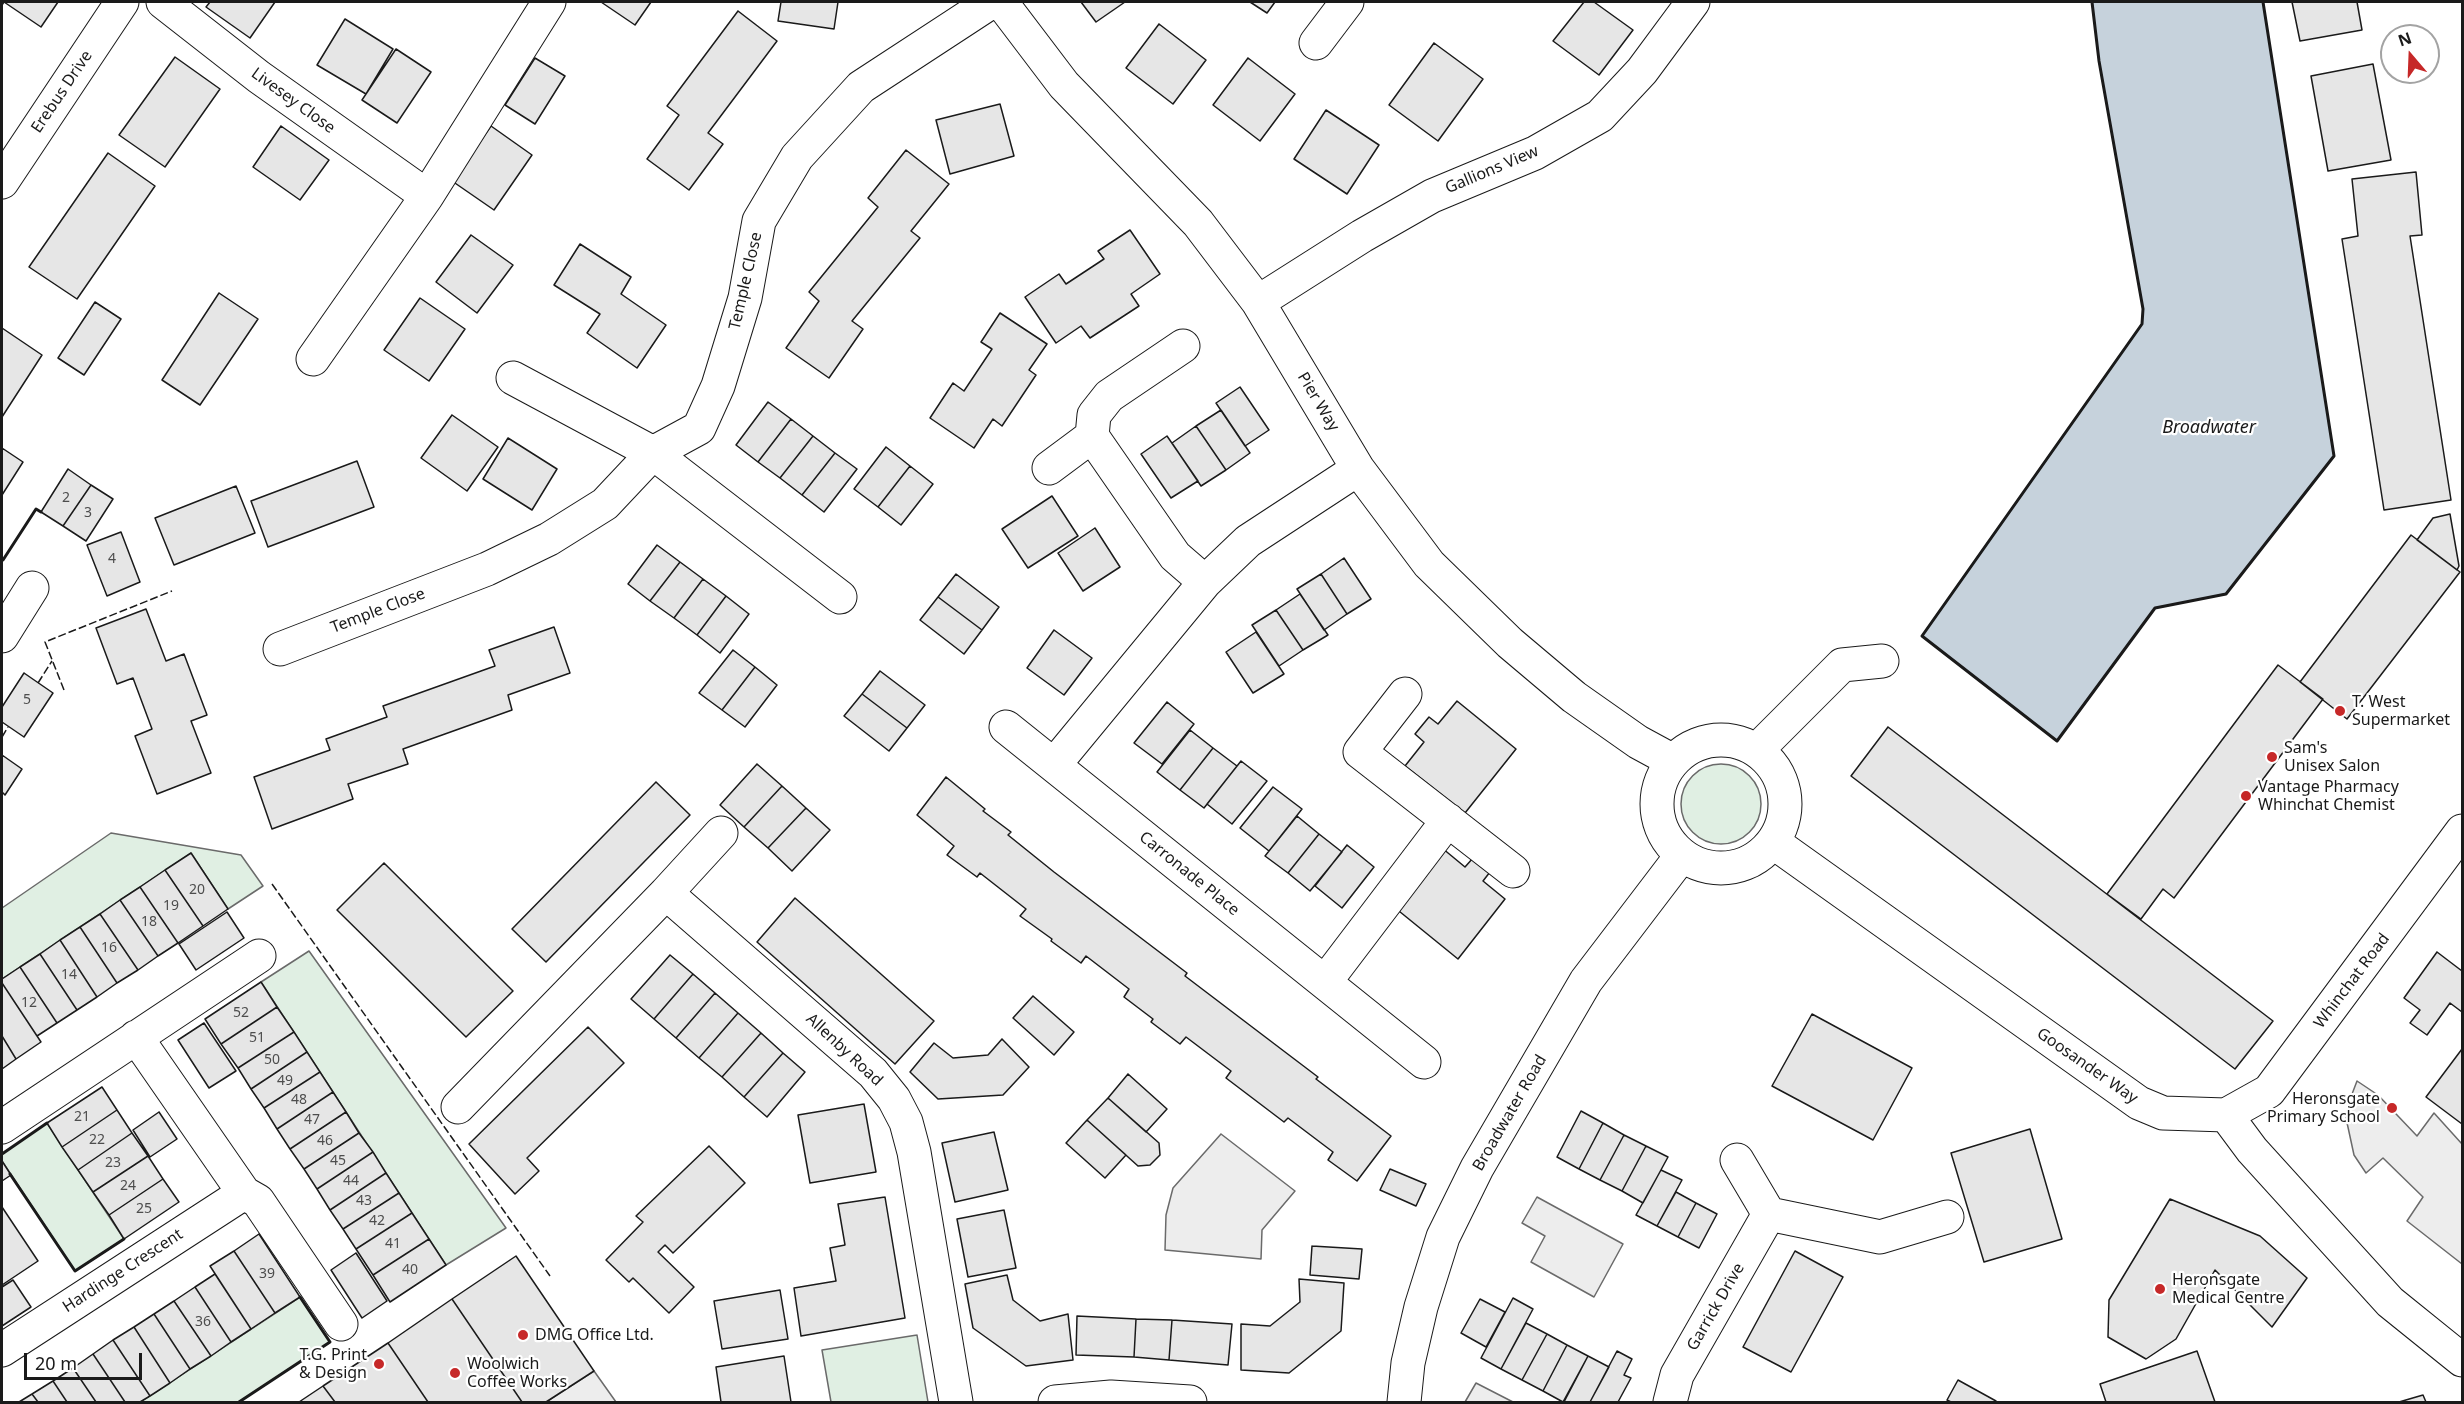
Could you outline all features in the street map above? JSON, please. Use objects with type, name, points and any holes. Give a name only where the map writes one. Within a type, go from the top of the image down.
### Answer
[{"type":"street","name":"Erebus Drive","points":[[2,182],[122,2]]},
{"type":"street","name":"Livesey Close","points":[[163,2],[259,78],[427,196]]},
{"type":"street","points":[[313,359],[427,196],[549,2]]},
{"type":"street","name":"Temple Close","points":[[279,649],[487,569],[549,539],[604,504],[653,453],[699,428],[718,386],[745,298],[759,221],[797,157],[861,87],[991,2]]},
{"type":"street","name":"Pier Way","points":[[1001,2],[1064,85],[1198,223],[1258,302],[1358,469],[1429,564],[1466,603],[1574,697],[1638,742],[1673,761]]},
{"type":"street","points":[[1316,44],[1347,2]]},
{"type":"street","name":"Gallions View","points":[[1258,302],[1362,236],[1432,196],[1535,153],[1600,116],[1642,71],[1693,2]]},
{"type":"street","points":[[1183,346],[1109,396],[1094,415],[1092,436],[1175,556],[1205,582]]},
{"type":"street","points":[[513,378],[653,453],[840,597]]},
{"type":"street","points":[[1049,468],[1092,436]]},
{"type":"street","points":[[1054,765],[1205,582],[1248,541],[1358,469]]},
{"type":"street","points":[[2,636],[32,588]]},
{"type":"street","points":[[1757,750],[1842,665],[1882,661]]},
{"type":"street","points":[[1405,694],[1360,752],[1513,871]]},
{"type":"street","name":"Carronade Place","points":[[1006,727],[1424,1062]]},
{"type":"street","points":[[1713,740],[1736,741],[1757,750],[1772,764],[1782,783],[1785,803],[1782,824],[1773,842],[1758,856],[1740,865],[1720,868],[1700,864],[1682,855],[1668,839],[1659,820],[1658,810],[1657,799],[1662,779],[1673,761],[1691,747],[1713,740]]},
{"type":"street","points":[[1325,982],[1448,820]]},
{"type":"street","name":"Whinchat Road","points":[[2226,1115],[2269,1091],[2463,831]]},
{"type":"street","points":[[458,1107],[666,893],[721,833]]},
{"type":"street","name":"Goosander Way","points":[[1773,842],[2139,1103],[2163,1113],[2226,1115]]},
{"type":"street","name":"Broadwater Road","points":[[1404,1402],[1408,1363],[1421,1307],[1443,1237],[1477,1168],[1586,981],[1682,855]]},
{"type":"street","name":"Allenby Road","points":[[666,893],[873,1073],[894,1099],[906,1122],[914,1152],[956,1402]]},
{"type":"street","points":[[2,1127],[259,956]]},
{"type":"street","points":[[136,1037],[244,1193],[258,1201],[341,1324]]},
{"type":"street","points":[[2226,1115],[2252,1150],[2390,1302],[2463,1360]]},
{"type":"street","points":[[1737,1160],[1769,1214],[1880,1237],[1947,1217]]},
{"type":"street","name":"Hardinge Crescent","points":[[2,1350],[244,1193]]},
{"type":"street","name":"Garrick Drive","points":[[1670,1402],[1677,1376],[1769,1214]]},
{"type":"street","points":[[1055,1402],[1111,1397],[1190,1402]]},
{"type":"green space","points":[[1721,764],[1736,767],[1749,776],[1758,789],[1761,804],[1758,819],[1749,832],[1736,841],[1721,844],[1706,841],[1693,832],[1684,819],[1681,804],[1684,789],[1693,776],[1706,767]]},
{"type":"green space","points":[[111,833],[241,855],[263,886],[228,909],[191,853],[2,979],[2,908]]},
{"type":"green space","points":[[309,951],[506,1228],[446,1265],[261,982]]},
{"type":"green space","points":[[47,1123],[124,1239],[75,1271],[2,1161],[2,1154]]},
{"type":"green space","points":[[300,1297],[330,1342],[239,1402],[140,1402]]},
{"type":"green space","points":[[917,1335],[928,1402],[831,1402],[822,1350]]},
{"type":"shaded area","points":[[2357,1081],[2378,1095],[2417,1136],[2434,1113],[2462,1144],[2462,1264],[2407,1221],[2423,1197],[2383,1158],[2366,1173],[2354,1155],[2346,1118]]},
{"type":"shaded area","points":[[1221,1134],[1295,1191],[1262,1230],[1261,1259],[1165,1250],[1166,1215],[1173,1188]]},
{"type":"shaded area","points":[[1537,1197],[1623,1244],[1594,1297],[1531,1262],[1545,1236],[1522,1223]]},
{"type":"shaded area","points":[[594,1371],[616,1402],[546,1402]]},
{"type":"shaded area","points":[[1476,1383],[1513,1402],[1465,1402]]},
{"type":"water","name":"Broadwater","points":[[2092,2],[2263,2],[2334,456],[2226,594],[2155,608],[2057,741],[1922,636],[2142,324],[2143,309],[2099,61]]},
{"type":"building","points":[[4,2],[58,2],[41,27]]},
{"type":"building","points":[[210,2],[275,2],[250,38],[206,7]]},
{"type":"building","points":[[601,2],[651,2],[635,25]]},
{"type":"building","points":[[781,2],[838,2],[834,29],[778,21]]},
{"type":"building","points":[[1081,2],[1125,2],[1096,22]]},
{"type":"building","points":[[1250,2],[1275,2],[1267,13]]},
{"type":"building","points":[[1584,2],[1594,2],[1633,30],[1599,75],[1553,41]]},
{"type":"building","points":[[2292,2],[2357,2],[2362,30],[2300,41]]},
{"type":"building","points":[[738,11],[777,41],[708,133],[723,144],[689,190],[647,159],[679,115],[667,106]]},
{"type":"building","points":[[345,19],[393,49],[366,94],[317,65]]},
{"type":"building","points":[[1159,24],[1206,60],[1173,104],[1126,68]]},
{"type":"building","points":[[1434,43],[1483,79],[1438,141],[1389,105]]},
{"type":"building","points":[[396,49],[431,72],[397,123],[362,100]]},
{"type":"building","points":[[175,57],[220,89],[165,167],[119,135]]},
{"type":"building","points":[[535,58],[565,76],[535,124],[505,105]]},
{"type":"building","points":[[1248,58],[1295,94],[1260,141],[1213,105]]},
{"type":"building","points":[[2373,64],[2391,160],[2328,171],[2311,76]]},
{"type":"building","points":[[1000,104],[1014,156],[950,174],[936,120]]},
{"type":"building","points":[[1326,110],[1379,145],[1347,194],[1294,159]]},
{"type":"building","points":[[281,126],[329,160],[300,200],[253,167]]},
{"type":"building","points":[[491,126],[532,155],[494,210],[452,181]]},
{"type":"building","points":[[906,150],[949,184],[911,231],[920,238],[852,321],[863,329],[829,378],[786,348],[819,301],[809,292],[878,207],[868,198]]},
{"type":"building","points":[[108,153],[155,186],[77,299],[29,267]]},
{"type":"building","points":[[2416,172],[2422,235],[2410,236],[2451,500],[2384,510],[2342,239],[2358,236],[2352,179]]},
{"type":"building","points":[[1130,230],[1160,274],[1131,294],[1139,306],[1090,338],[1081,326],[1056,343],[1025,297],[1059,274],[1066,284],[1104,259],[1098,251]]},
{"type":"building","points":[[471,235],[513,265],[477,313],[436,282]]},
{"type":"building","points":[[580,244],[631,277],[621,294],[666,325],[637,368],[587,333],[600,314],[554,285]]},
{"type":"building","points":[[219,293],[258,319],[200,405],[162,380]]},
{"type":"building","points":[[420,298],[465,329],[429,381],[384,350]]},
{"type":"building","points":[[95,302],[121,319],[84,375],[58,358]]},
{"type":"building","points":[[1000,313],[1047,344],[1029,370],[1036,375],[1002,426],[993,419],[974,448],[930,418],[953,383],[964,391],[992,349],[981,342]]},
{"type":"building","points":[[2,328],[42,355],[2,417]]},
{"type":"building","points":[[1240,387],[1269,430],[1245,446],[1216,403]]},
{"type":"building","points":[[768,402],[791,419],[758,462],[736,445]]},
{"type":"building","points":[[1221,410],[1250,453],[1226,470],[1196,426]]},
{"type":"building","points":[[452,415],[498,447],[467,491],[421,458]]},
{"type":"building","points":[[791,419],[813,436],[780,478],[758,462]]},
{"type":"building","points":[[1196,426],[1226,470],[1201,486],[1172,443]]},
{"type":"building","points":[[813,436],[835,453],[802,495],[780,478]]},
{"type":"building","points":[[1167,436],[1198,481],[1171,498],[1141,454]]},
{"type":"building","points":[[508,438],[557,469],[532,510],[483,479]]},
{"type":"building","points":[[886,447],[910,466],[878,507],[854,489]]},
{"type":"building","points":[[2,448],[23,462],[2,495]]},
{"type":"building","points":[[835,453],[857,469],[824,512],[802,495]]},
{"type":"building","points":[[357,461],[374,507],[268,547],[251,501]]},
{"type":"building","points":[[910,466],[933,484],[901,525],[878,507]]},
{"type":"building","points":[[68,469],[91,485],[63,526],[41,512]]},
{"type":"building","points":[[91,485],[113,499],[86,541],[63,526]]},
{"type":"building","points":[[236,486],[255,533],[174,565],[155,518]]},
{"type":"building","points":[[1052,496],[1078,536],[1028,568],[1002,529]]},
{"type":"building","points":[[2450,514],[2459,566],[2457,570],[2417,540],[2433,518]]},
{"type":"building","points":[[1095,528],[1120,567],[1083,591],[1058,553]]},
{"type":"building","points":[[121,532],[140,582],[107,596],[87,545]]},
{"type":"building","points":[[2411,535],[2460,572],[2347,719],[2300,682]]},
{"type":"building","points":[[657,545],[680,562],[650,601],[628,584]]},
{"type":"building","points":[[1344,558],[1371,599],[1347,614],[1321,574]]},
{"type":"building","points":[[680,562],[703,579],[674,618],[650,601]]},
{"type":"building","points":[[956,574],[999,607],[982,630],[938,597]]},
{"type":"building","points":[[1321,574],[1347,614],[1324,630],[1297,589]]},
{"type":"building","points":[[703,579],[726,596],[697,635],[674,618]]},
{"type":"building","points":[[1300,594],[1328,635],[1303,650],[1276,610]]},
{"type":"building","points":[[726,596],[749,614],[720,653],[697,635]]},
{"type":"building","points":[[938,597],[982,630],[964,654],[920,620]]},
{"type":"building","points":[[146,609],[166,661],[184,654],[207,715],[191,721],[211,773],[157,794],[135,736],[152,729],[133,678],[117,684],[96,628]]},
{"type":"building","points":[[1276,610],[1303,650],[1279,666],[1252,625]]},
{"type":"building","points":[[554,627],[570,673],[508,695],[512,710],[403,749],[408,764],[348,784],[353,799],[272,829],[254,777],[330,750],[326,739],[387,717],[383,706],[495,666],[489,650]]},
{"type":"building","points":[[1054,630],[1092,658],[1064,695],[1027,668]]},
{"type":"building","points":[[1256,632],[1284,674],[1253,693],[1226,652]]},
{"type":"building","points":[[733,650],[755,667],[722,710],[699,693]]},
{"type":"building","points":[[2278,665],[2323,699],[2174,898],[2163,889],[2141,919],[2107,894]]},
{"type":"building","points":[[755,667],[777,685],[745,727],[722,710]]},
{"type":"building","points":[[880,671],[925,705],[907,728],[862,694]]},
{"type":"building","points":[[24,673],[53,693],[24,737],[2,722],[2,707]]},
{"type":"building","points":[[862,694],[907,728],[889,751],[844,716]]},
{"type":"building","points":[[1457,701],[1516,749],[1465,813],[1405,766],[1424,742],[1415,734],[1429,717],[1438,724]]},
{"type":"building","points":[[1167,702],[1194,724],[1162,764],[1134,743]]},
{"type":"building","points":[[1888,727],[2273,1021],[2235,1069],[1851,776]]},
{"type":"building","points":[[1190,730],[1213,748],[1180,790],[1157,772]]},
{"type":"building","points":[[1213,748],[1237,766],[1204,808],[1180,790]]},
{"type":"building","points":[[2,755],[22,769],[5,795],[2,792]]},
{"type":"building","points":[[1241,761],[1267,781],[1232,824],[1207,804]]},
{"type":"building","points":[[757,764],[782,786],[744,827],[720,805]]},
{"type":"building","points":[[946,777],[985,809],[983,811],[1011,832],[1008,835],[1187,973],[1185,976],[1318,1077],[1316,1079],[1391,1136],[1357,1181],[1328,1160],[1333,1152],[1288,1118],[1284,1122],[1226,1078],[1231,1071],[1186,1037],[1180,1044],[1151,1022],[1153,1019],[1124,997],[1129,989],[1086,956],[1081,963],[1051,941],[1052,939],[1020,916],[1026,909],[980,873],[977,877],[947,855],[954,846],[917,815]]},
{"type":"building","points":[[656,782],[690,815],[546,962],[512,929]]},
{"type":"building","points":[[782,786],[806,808],[768,848],[744,827]]},
{"type":"building","points":[[1273,787],[1302,809],[1269,851],[1240,828]]},
{"type":"building","points":[[806,808],[830,830],[792,871],[768,848]]},
{"type":"building","points":[[1297,816],[1319,834],[1288,873],[1265,856]]},
{"type":"building","points":[[1319,834],[1342,852],[1310,891],[1288,873]]},
{"type":"building","points":[[1347,845],[1374,867],[1342,908],[1315,886]]},
{"type":"building","points":[[1442,848],[1465,867],[1473,858],[1490,872],[1483,881],[1505,899],[1458,959],[1394,907]]},
{"type":"building","points":[[191,853],[228,909],[203,926],[165,870]]},
{"type":"building","points":[[384,863],[513,991],[466,1037],[337,910]]},
{"type":"building","points":[[165,870],[203,926],[178,943],[140,887]]},
{"type":"building","points":[[140,887],[178,943],[158,956],[120,900]]},
{"type":"building","points":[[795,898],[934,1021],[895,1064],[757,942]]},
{"type":"building","points":[[120,900],[158,956],[138,970],[100,914]]},
{"type":"building","points":[[227,912],[244,938],[196,970],[179,944]]},
{"type":"building","points":[[100,914],[138,970],[117,983],[80,927]]},
{"type":"building","points":[[80,927],[117,983],[97,997],[60,940]]},
{"type":"building","points":[[60,940],[97,997],[77,1010],[40,954]]},
{"type":"building","points":[[2437,952],[2462,971],[2462,1012],[2450,1003],[2427,1035],[2410,1023],[2420,1010],[2404,998]]},
{"type":"building","points":[[40,954],[77,1010],[57,1023],[20,967]]},
{"type":"building","points":[[670,955],[693,974],[654,1019],[631,999]]},
{"type":"building","points":[[20,967],[57,1023],[37,1036],[2,983],[2,979]]},
{"type":"building","points":[[693,974],[715,993],[676,1038],[654,1019]]},
{"type":"building","points":[[261,982],[277,1007],[221,1044],[205,1019]]},
{"type":"building","points":[[2,983],[41,1042],[16,1059],[2,1036]]},
{"type":"building","points":[[715,993],[738,1013],[699,1058],[676,1038]]},
{"type":"building","points":[[1033,996],[1074,1032],[1054,1055],[1013,1018]]},
{"type":"building","points":[[277,1007],[294,1032],[238,1068],[221,1044]]},
{"type":"building","points":[[738,1013],[761,1033],[722,1077],[699,1058]]},
{"type":"building","points":[[1812,1014],[1912,1068],[1873,1140],[1772,1086]]},
{"type":"building","points":[[204,1023],[236,1071],[209,1088],[178,1040]]},
{"type":"building","points":[[588,1027],[624,1063],[527,1158],[539,1171],[515,1194],[469,1144]]},
{"type":"building","points":[[294,1032],[307,1052],[251,1089],[238,1068]]},
{"type":"building","points":[[761,1033],[783,1053],[744,1097],[722,1077]]},
{"type":"building","points":[[2,1036],[16,1059],[2,1069]]},
{"type":"building","points":[[1002,1039],[1029,1067],[1003,1095],[938,1099],[910,1072],[934,1043],[953,1058],[988,1055]]},
{"type":"building","points":[[2462,1049],[2462,1124],[2426,1097]]},
{"type":"building","points":[[307,1052],[320,1072],[264,1108],[251,1089]]},
{"type":"building","points":[[783,1053],[805,1072],[767,1117],[744,1097]]},
{"type":"building","points":[[320,1072],[333,1092],[277,1129],[264,1108]]},
{"type":"building","points":[[1128,1074],[1167,1109],[1146,1132],[1108,1098]]},
{"type":"building","points":[[102,1087],[117,1110],[62,1147],[47,1123]]},
{"type":"building","points":[[333,1092],[346,1112],[290,1149],[277,1129]]},
{"type":"building","points":[[1108,1098],[1159,1143],[1160,1155],[1150,1165],[1138,1166],[1087,1120]]},
{"type":"building","points":[[864,1104],[876,1172],[810,1183],[798,1115]]},
{"type":"building","points":[[117,1110],[132,1133],[78,1170],[62,1147]]},
{"type":"building","points":[[1581,1111],[1603,1123],[1579,1169],[1557,1157]]},
{"type":"building","points":[[159,1112],[177,1139],[150,1157],[133,1130]]},
{"type":"building","points":[[346,1112],[359,1133],[304,1169],[290,1149]]},
{"type":"building","points":[[1087,1120],[1126,1155],[1105,1178],[1066,1143]]},
{"type":"building","points":[[1603,1123],[1624,1135],[1600,1180],[1579,1169]]},
{"type":"building","points":[[2030,1129],[2062,1239],[1984,1262],[1951,1153]]},
{"type":"building","points":[[994,1132],[1008,1190],[955,1202],[942,1143]]},
{"type":"building","points":[[132,1133],[148,1156],[93,1192],[78,1170]]},
{"type":"building","points":[[359,1133],[373,1152],[317,1189],[304,1169]]},
{"type":"building","points":[[1624,1135],[1646,1146],[1622,1191],[1600,1180]]},
{"type":"building","points":[[709,1146],[745,1183],[673,1253],[665,1245],[658,1252],[694,1287],[669,1313],[633,1278],[629,1282],[606,1260],[643,1222],[636,1216]]},
{"type":"building","points":[[1646,1146],[1668,1157],[1643,1203],[1622,1191]]},
{"type":"building","points":[[373,1152],[386,1173],[330,1210],[317,1189]]},
{"type":"building","points":[[148,1156],[163,1179],[109,1215],[93,1192]]},
{"type":"building","points":[[2,1161],[11,1175],[2,1181]]},
{"type":"building","points":[[1390,1169],[1426,1184],[1416,1206],[1380,1190]]},
{"type":"building","points":[[1661,1170],[1682,1180],[1657,1226],[1636,1215]]},
{"type":"building","points":[[386,1173],[399,1193],[343,1229],[330,1210]]},
{"type":"building","points":[[163,1179],[179,1202],[124,1239],[109,1215]]},
{"type":"building","points":[[1676,1192],[1696,1203],[1678,1237],[1657,1226]]},
{"type":"building","points":[[399,1193],[412,1213],[356,1249],[343,1229]]},
{"type":"building","points":[[885,1197],[905,1318],[801,1336],[794,1288],[836,1281],[830,1248],[845,1245],[838,1204]]},
{"type":"building","name":"Heronsgate Medical Centre","points":[[2170,1199],[2260,1236],[2307,1278],[2272,1327],[2215,1270],[2176,1339],[2146,1359],[2108,1337],[2109,1300]]},
{"type":"building","points":[[1696,1203],[1717,1214],[1699,1248],[1678,1237]]},
{"type":"building","points":[[2,1207],[38,1261],[2,1285]]},
{"type":"building","points":[[1004,1210],[1016,1268],[968,1277],[957,1219]]},
{"type":"building","points":[[412,1213],[429,1239],[373,1275],[356,1249]]},
{"type":"building","points":[[259,1234],[300,1297],[275,1313],[234,1251]]},
{"type":"building","points":[[429,1239],[446,1265],[390,1302],[373,1275]]},
{"type":"building","points":[[1312,1246],[1362,1249],[1359,1279],[1310,1275]]},
{"type":"building","points":[[234,1251],[275,1313],[251,1329],[210,1266]]},
{"type":"building","points":[[1795,1251],[1843,1277],[1791,1372],[1743,1347]]},
{"type":"building","points":[[356,1253],[387,1301],[362,1318],[331,1270]]},
{"type":"building","name":"DMG Office Ltd.","points":[[516,1256],[594,1371],[546,1402],[522,1402],[452,1299]]},
{"type":"building","points":[[215,1274],[251,1329],[231,1342],[195,1287]]},
{"type":"building","points":[[1007,1275],[1013,1300],[1040,1321],[1068,1314],[1073,1360],[1026,1366],[973,1328],[965,1284]]},
{"type":"building","points":[[1299,1279],[1344,1283],[1341,1331],[1289,1373],[1241,1370],[1241,1324],[1270,1326],[1300,1302]]},
{"type":"building","points":[[13,1280],[31,1307],[2,1326],[2,1287]]},
{"type":"building","points":[[195,1287],[231,1342],[211,1356],[174,1301]]},
{"type":"building","points":[[780,1290],[788,1339],[722,1349],[714,1301]]},
{"type":"building","points":[[1513,1298],[1533,1309],[1501,1369],[1481,1358]]},
{"type":"building","name":"Woolwich Coffee Works","points":[[452,1299],[522,1402],[428,1402],[388,1343]]},
{"type":"building","points":[[1480,1299],[1505,1312],[1486,1347],[1461,1333]]},
{"type":"building","points":[[174,1301],[211,1356],[190,1369],[154,1314]]},
{"type":"building","points":[[154,1314],[190,1369],[170,1383],[134,1327]]},
{"type":"building","points":[[1077,1316],[1136,1319],[1134,1357],[1076,1355]]},
{"type":"building","points":[[1136,1319],[1172,1320],[1169,1360],[1134,1357]]},
{"type":"building","points":[[1172,1320],[1232,1324],[1228,1365],[1169,1360]]},
{"type":"building","points":[[1526,1323],[1547,1334],[1522,1380],[1501,1369]]},
{"type":"building","points":[[134,1327],[170,1383],[150,1396],[113,1340]]},
{"type":"building","points":[[1547,1334],[1567,1345],[1543,1391],[1522,1380]]},
{"type":"building","points":[[113,1340],[150,1396],[140,1402],[125,1402],[93,1354]]},
{"type":"building","name":"T.G. Print & Design","points":[[388,1343],[428,1402],[335,1402],[323,1386]]},
{"type":"building","points":[[1567,1345],[1588,1356],[1563,1402],[1543,1391]]},
{"type":"building","points":[[1617,1351],[1632,1359],[1624,1375],[1631,1378],[1618,1402],[1590,1402]]},
{"type":"building","points":[[2197,1351],[2215,1402],[2106,1402],[2100,1384]]},
{"type":"building","points":[[93,1354],[125,1402],[96,1402],[73,1368]]},
{"type":"building","points":[[784,1356],[791,1402],[721,1402],[716,1367]]},
{"type":"building","points":[[1588,1356],[1609,1367],[1590,1402],[1564,1402]]},
{"type":"building","points":[[73,1368],[96,1402],[67,1402],[53,1381]]},
{"type":"building","points":[[1958,1380],[1996,1401],[1951,1402],[1947,1400]]},
{"type":"building","points":[[53,1381],[67,1402],[38,1402],[32,1394]]},
{"type":"building","points":[[323,1386],[335,1402],[299,1402]]},
{"type":"building","points":[[32,1394],[38,1402],[19,1402]]},
{"type":"building","points":[[2423,1395],[2426,1402],[2399,1402]]},
{"type":"fence","points":[[64,690],[45,642],[172,591]]},
{"type":"fence","points":[[38,683],[52,661]]},
{"type":"fence","points":[[2,737],[8,727]]},
{"type":"fence","points":[[272,884],[550,1276]]},
{"type":"wall","points":[[2092,2],[2099,61],[2143,309],[2142,324],[1922,636],[2057,741],[2155,608],[2226,594],[2334,456],[2263,2]]},
{"type":"wall","points":[[3,560],[36,509],[41,512]]},
{"type":"wall","points":[[2,1154],[47,1123]]},
{"type":"wall","points":[[10,1174],[75,1271],[124,1239]]},
{"type":"wall","points":[[239,1402],[330,1342],[300,1297]]},
{"type":"place","name":"T. West Supermarket","points":[[2340,711]]},
{"type":"place","name":"Sam's Unisex Salon","points":[[2272,757]]},
{"type":"place","name":"Vantage Pharmacy Whinchat Chemist","points":[[2246,796]]},
{"type":"place","name":"Heronsgate Primary School","points":[[2392,1108]]},
{"type":"place","name":"Heronsgate Medical Centre","points":[[2160,1289]]},
{"type":"place","name":"DMG Office Ltd.","points":[[523,1335]]},
{"type":"place","name":"T.G. Print & Design","points":[[379,1364]]},
{"type":"place","name":"Woolwich Coffee Works","points":[[455,1373]]}]
